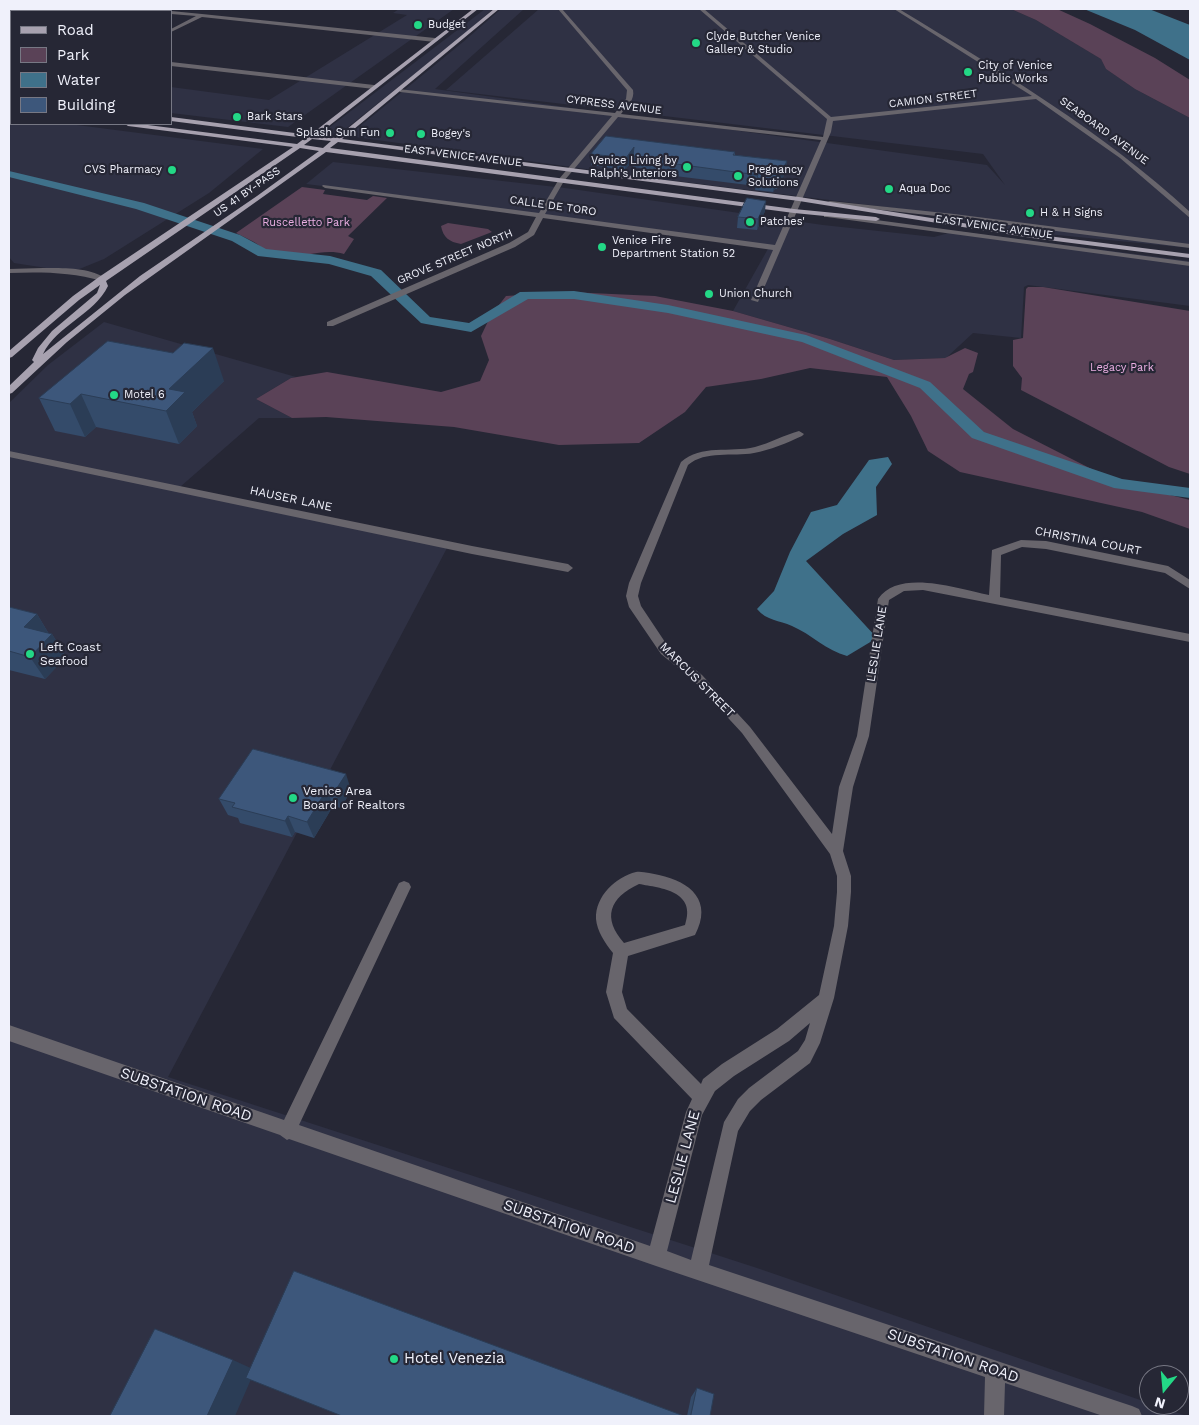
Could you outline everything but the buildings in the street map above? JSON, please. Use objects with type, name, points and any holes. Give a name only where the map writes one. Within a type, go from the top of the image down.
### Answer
[{"type":"main road","name":"US 41 BY-PASS","points":[[11,353],[54,315],[102,279],[299,146],[476,9]]},
{"type":"main road","name":"US 41 BY-PASS","points":[[9,391],[93,316],[326,149],[497,9]]},
{"type":"main road","name":"EAST VENICE AVENUE","points":[[172,119],[799,199],[1027,235],[1190,256]]},
{"type":"main road","name":"EAST VENICE AVENUE","points":[[136,125],[794,211],[1027,235]]},
{"type":"main road","points":[[36,365],[43,346],[100,294],[104,286],[102,279]]},
{"type":"main road","points":[[10,365],[11,353]]},
{"type":"street","points":[[172,30],[213,9]]},
{"type":"street","name":"GROVE STREET NORTH","points":[[330,324],[522,240],[531,233],[561,180],[631,96],[630,90],[560,9]]},
{"type":"street","points":[[701,9],[830,119],[830,128],[756,300]]},
{"type":"street","name":"SEABOARD AVENUE","points":[[896,9],[1038,96],[1121,155],[1190,216]]},
{"type":"street","points":[[172,12],[436,40]]},
{"type":"street","points":[[172,64],[374,87]]},
{"type":"street","name":"CYPRESS AVENUE","points":[[400,90],[825,139]]},
{"type":"street","name":"CAMION STREET","points":[[830,119],[1038,96]]},
{"type":"street","name":"CALLE DE TORO","points":[[325,186],[777,248]]},
{"type":"street","name":"EAST VENICE AVENUE","points":[[799,199],[954,216],[1190,246]]},
{"type":"street","name":"EAST VENICE AVENUE","points":[[794,211],[1190,264]]},
{"type":"street","points":[[11,262],[27,269]]},
{"type":"street","points":[[9,271],[27,269],[78,274],[102,279]]},
{"type":"street","points":[[9,278],[27,269]]},
{"type":"street","name":"MARCUS STREET","points":[[799,434],[774,445],[754,450],[703,454],[687,459],[635,583],[632,596],[635,607],[665,651],[698,678],[746,730],[836,851]]},
{"type":"street","name":"HAUSER LANE","points":[[9,454],[472,550],[568,568]]},
{"type":"street","name":"CHRISTINA COURT","points":[[994,600],[996,553],[1021,543],[1046,545],[1168,570],[1190,585]]},
{"type":"street","name":"LESLIE LANE","points":[[698,1271],[730,1128],[744,1105],[755,1094],[804,1057],[812,1044],[826,998],[841,926],[844,892],[844,876],[836,851],[846,787],[862,736],[884,599],[890,592],[899,587],[910,586],[994,600],[1190,638]]},
{"type":"street","points":[[638,878],[680,888],[690,899],[695,912],[695,923],[690,930],[621,951],[610,940],[604,928],[602,914],[606,902],[614,890],[625,882],[638,878]]},
{"type":"street","points":[[288,1131],[404,886]]},
{"type":"street","points":[[621,951],[614,992],[620,1013],[701,1096]]},
{"type":"street","name":"LESLIE LANE","points":[[656,1257],[694,1112],[701,1096],[709,1085],[728,1070],[783,1035],[826,998]]},
{"type":"street","name":"SUBSTATION ROAD","points":[[9,1033],[656,1257],[1132,1416]]},
{"type":"street","points":[[994,1416],[995,1370]]},
{"type":"shaded area","points":[[399,9],[454,9],[288,127],[172,113],[172,87],[269,100],[407,15],[393,13]]},
{"type":"shaded area","points":[[485,9],[493,9],[455,42],[338,135],[322,133]]},
{"type":"shaded area","points":[[501,9],[524,9],[435,89],[987,165],[1005,185],[983,154],[446,90],[539,9],[1011,9],[1036,20],[1101,59],[1106,69],[1135,89],[1190,118],[1190,248],[1027,232],[954,220],[942,214],[644,177],[348,136]]},
{"type":"shaded area","points":[[9,116],[10,125],[77,125],[263,149],[209,193],[104,259],[72,272],[14,263],[9,257]]},
{"type":"shaded area","points":[[333,162],[565,188],[823,225],[934,237],[956,231],[1190,261],[1190,306],[1028,285],[1024,287],[1021,338],[973,333],[946,358],[894,360],[733,311],[769,247],[306,184]]},
{"type":"shaded area","points":[[104,322],[296,377],[291,378],[256,399],[292,418],[259,418],[180,487],[447,548],[168,1077],[757,1268],[1139,1400],[1139,1415],[1187,1416],[9,1416],[9,403],[48,365]]},
{"type":"green space","points":[[1011,9],[1057,9],[1155,58],[1190,80],[1190,118],[1135,89],[1106,69],[1101,59],[1036,20]]},
{"type":"green space","name":"Ruscelletto Park","points":[[302,187],[325,190],[323,194],[367,200],[373,196],[387,198],[348,236],[354,239],[344,254],[327,252],[294,257],[277,256],[270,254],[254,242],[236,233]]},
{"type":"green space","points":[[448,223],[488,229],[492,232],[461,244],[453,242],[443,233],[441,226]]},
{"type":"green space","name":"Legacy Park","points":[[1028,287],[1043,287],[1190,311],[1190,474],[1169,467],[1021,390],[1022,378],[1013,366],[1013,340],[1023,338],[1026,289]]},
{"type":"green space","points":[[569,292],[655,296],[733,311],[894,360],[945,358],[965,348],[978,353],[973,372],[969,374],[963,389],[1013,429],[1115,481],[1190,500],[1190,529],[1142,512],[960,472],[928,451],[911,416],[887,377],[810,368],[761,379],[706,387],[685,412],[639,443],[559,445],[454,427],[326,417],[292,418],[256,399],[291,378],[327,372],[441,392],[480,381],[489,360],[481,336],[491,315],[506,296]]},
{"type":"water","points":[[1084,9],[1149,9],[1190,25],[1190,60],[1135,30]]},
{"type":"water","points":[[888,457],[892,464],[876,487],[877,515],[843,534],[806,561],[877,638],[847,656],[840,654],[799,629],[769,618],[757,609],[774,591],[790,552],[811,512],[837,505],[869,460]]},
{"type":"waterway","points":[[9,174],[140,206],[236,238],[263,253],[330,260],[376,273],[426,320],[471,328],[525,295],[574,295],[668,309],[806,339],[925,385],[978,435],[1120,484],[1190,493]]},
{"type":"place","name":"Budget","points":[[418,25]]},
{"type":"place","name":"Clyde Butcher Venice Gallery & Studio","points":[[696,43]]},
{"type":"place","name":"City of Venice Public Works","points":[[968,72]]},
{"type":"place","name":"Bark Stars","points":[[237,117]]},
{"type":"place","name":"Splash Sun Fun","points":[[390,133]]},
{"type":"place","name":"Bogey's","points":[[421,134]]},
{"type":"place","name":"Venice Living by Ralph's Interiors","points":[[687,167]]},
{"type":"place","name":"CVS Pharmacy","points":[[172,170]]},
{"type":"place","name":"Pregnancy Solutions","points":[[738,176]]},
{"type":"place","name":"Aqua Doc","points":[[889,189]]},
{"type":"place","name":"H & H Signs","points":[[1030,213]]},
{"type":"place","name":"Patches'","points":[[750,222]]},
{"type":"place","name":"Venice Fire Department Station 52","points":[[602,247]]},
{"type":"place","name":"Union Church","points":[[709,294]]},
{"type":"place","name":"Motel 6","points":[[114,395]]},
{"type":"place","name":"Left Coast Seafood","points":[[30,654]]},
{"type":"place","name":"Venice Area Board of Realtors","points":[[293,798]]},
{"type":"place","name":"Hotel Venezia","points":[[394,1359]]}]
